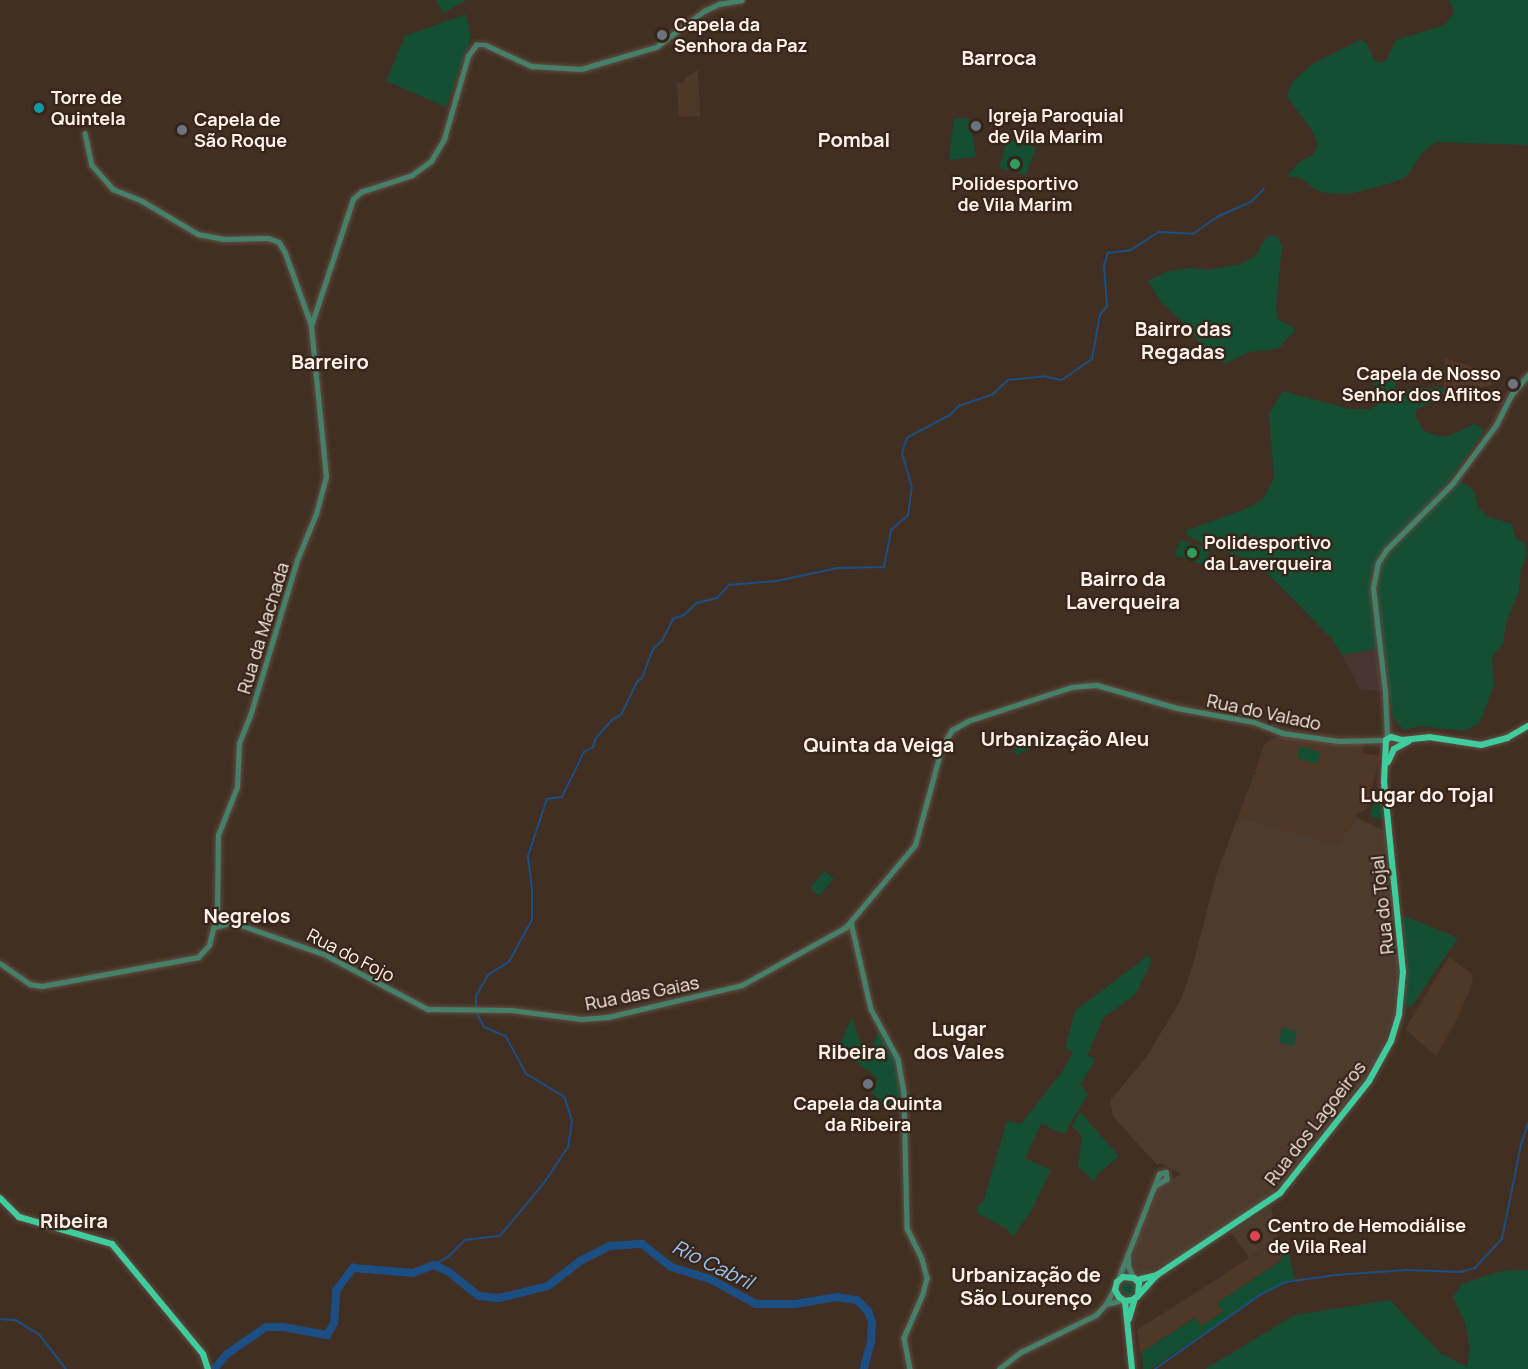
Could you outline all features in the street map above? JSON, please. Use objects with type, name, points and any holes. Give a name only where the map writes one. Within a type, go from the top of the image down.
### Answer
[{"type":"main road","points":[[1386,743],[1396,739],[1431,737],[1481,745],[1507,738],[1528,726]]},
{"type":"main road","points":[[1395,749],[1416,738]]},
{"type":"main road","points":[[1385,768],[1395,749],[1396,739]]},
{"type":"main road","points":[[1386,743],[1395,749]]},
{"type":"main road","name":"Rua do Tojal","points":[[1386,743],[1385,768],[1402,963],[1399,1010],[1392,1037]]},
{"type":"main road","name":"Rua dos Lagoeiros","points":[[1137,1297],[1157,1275],[1266,1205],[1283,1191],[1371,1078],[1392,1037]]},
{"type":"main road","points":[[0,1198],[19,1216],[112,1244],[203,1354],[208,1368]]},
{"type":"main road","name":"Rua dos Lagoeiros","points":[[1136,1279],[1157,1275]]},
{"type":"main road","points":[[1128,1341],[1130,1313],[1140,1287],[1136,1279],[1127,1276],[1116,1284],[1116,1293],[1124,1300],[1128,1341],[1132,1369]]},
{"type":"main road","points":[[1124,1300],[1137,1297]]},
{"type":"street","points":[[311,326],[348,208],[361,192],[412,176],[431,161],[444,139],[468,56],[476,45],[484,44],[527,65],[582,69],[657,46],[704,11],[742,0]]},
{"type":"street","points":[[85,133],[92,165],[113,189],[142,201],[198,234],[224,239],[268,238],[279,242],[286,255],[311,326]]},
{"type":"street","name":"Rua da Machada","points":[[0,963],[30,984],[47,985],[198,957],[207,950],[215,927],[217,912],[218,836],[237,783],[238,743],[252,710],[297,560],[318,508],[326,477],[311,326]]},
{"type":"street","points":[[1386,743],[1385,692],[1373,588],[1378,563],[1388,548],[1452,484],[1502,414],[1512,394],[1528,375]]},
{"type":"street","name":"Rua do Valado","points":[[946,738],[962,723],[1079,686],[1104,686],[1182,710],[1254,722],[1274,731],[1296,736],[1338,741],[1375,740],[1386,743]]},
{"type":"street","points":[[1387,721],[1396,739]]},
{"type":"street","name":"Rua das Gaias","points":[[422,1006],[439,1011],[519,1011],[589,1019],[722,991],[752,980],[840,932],[851,922],[917,841],[939,756],[946,738]]},
{"type":"street","name":"Rua do Fojo","points":[[217,912],[232,922],[319,951],[422,1006]]},
{"type":"street","points":[[215,927],[232,922]]},
{"type":"street","points":[[851,922],[872,1009],[898,1059],[904,1093],[907,1228],[924,1263],[927,1278],[922,1297],[904,1338],[910,1369]]},
{"type":"street","points":[[1107,1305],[1160,1179]]},
{"type":"street","points":[[1128,1252],[1128,1264],[1136,1279]]},
{"type":"street","points":[[999,1369],[1021,1352],[1093,1317],[1107,1305],[1124,1300]]},
{"type":"shaded area","points":[[698,70],[700,116],[679,117],[677,83],[685,82],[685,78]]},
{"type":"shaded area","points":[[1445,358],[1487,372],[1492,385],[1443,398]]},
{"type":"shaded area","points":[[1375,649],[1383,691],[1360,689],[1342,655]]},
{"type":"shaded area","points":[[1282,737],[1326,741],[1365,740],[1362,753],[1380,756],[1366,810],[1358,813],[1337,844],[1238,817],[1254,774],[1257,775],[1255,771],[1264,745],[1271,739]]},
{"type":"shaded area","points":[[1238,817],[1337,844],[1356,817],[1385,831],[1401,972],[1397,1007],[1381,1052],[1369,1074],[1284,1183],[1262,1202],[1167,1264],[1142,1275],[1135,1271],[1132,1253],[1160,1186],[1181,1174],[1161,1163],[1157,1165],[1113,1116],[1110,1101],[1147,1056],[1181,999],[1193,964],[1216,876]]},
{"type":"shaded area","points":[[1449,957],[1471,973],[1473,982],[1456,1021],[1436,1056],[1405,1029]]},
{"type":"shaded area","name":"Centro de Hemodiálise de Vila Real","points":[[1271,1207],[1278,1240],[1249,1258],[1231,1232]]},
{"type":"shaded area","points":[[1278,1240],[1280,1248],[1283,1248],[1283,1259],[1218,1303],[1223,1312],[1200,1327],[1194,1318],[1140,1353],[1137,1330]]},
{"type":"green space","points":[[436,0],[466,0],[444,13]]},
{"type":"green space","points":[[1449,0],[1528,0],[1528,145],[1436,142],[1421,154],[1407,176],[1395,182],[1350,194],[1326,193],[1316,190],[1301,178],[1287,176],[1299,162],[1313,155],[1318,145],[1312,130],[1287,97],[1292,82],[1314,63],[1360,40],[1366,43],[1375,61],[1381,63],[1386,61],[1396,40],[1445,25],[1454,12]]},
{"type":"green space","points":[[466,14],[471,39],[446,107],[386,81],[405,36]]},
{"type":"green space","points":[[954,118],[970,119],[976,157],[949,160]]},
{"type":"green space","points":[[1007,140],[1036,147],[1026,175],[999,168]]},
{"type":"green space","points":[[1272,235],[1278,238],[1282,246],[1276,306],[1278,319],[1296,330],[1278,349],[1249,352],[1227,363],[1212,360],[1188,327],[1161,302],[1148,281],[1166,272],[1190,268],[1208,270],[1241,264],[1255,256],[1266,238]]},
{"type":"green space","points":[[1384,369],[1393,374],[1396,390],[1443,387],[1443,398],[1417,409],[1415,415],[1424,431],[1441,437],[1451,435],[1474,424],[1481,427],[1483,433],[1447,484],[1377,559],[1371,576],[1378,646],[1375,649],[1342,655],[1333,640],[1269,575],[1242,557],[1203,544],[1185,534],[1188,530],[1248,508],[1263,499],[1274,479],[1269,413],[1283,391],[1349,409],[1371,409],[1380,403],[1374,388],[1374,378]]},
{"type":"green space","points":[[1458,479],[1474,491],[1478,507],[1487,516],[1512,524],[1515,537],[1525,544],[1527,554],[1521,569],[1519,591],[1506,622],[1503,645],[1495,652],[1492,659],[1494,685],[1479,724],[1463,731],[1421,726],[1404,730],[1393,718],[1376,591],[1378,571],[1385,556]]},
{"type":"green space","name":"Polidesportivo da Laverqueira","points":[[1180,540],[1210,549],[1205,565],[1175,556]]},
{"type":"green space","points":[[1049,733],[1052,744],[1046,741],[1016,755],[1012,741]]},
{"type":"green space","points":[[1300,746],[1320,752],[1317,764],[1297,758]]},
{"type":"green space","points":[[1377,790],[1383,791],[1385,816],[1379,819],[1370,816]]},
{"type":"green space","points":[[825,871],[834,879],[819,896],[810,888]]},
{"type":"green space","points":[[1402,915],[1458,938],[1411,1007],[1405,1005],[1407,967]]},
{"type":"green space","points":[[1149,955],[1151,963],[1135,995],[1104,1017],[1087,1056],[1096,1059],[1080,1085],[1088,1094],[1064,1134],[1041,1124],[1025,1158],[1051,1170],[1032,1209],[1013,1237],[1007,1229],[976,1212],[980,1203],[983,1203],[1007,1121],[1021,1124],[1062,1072],[1073,1052],[1065,1048],[1075,1011]]},
{"type":"green space","points":[[852,1018],[860,1041],[872,1047],[879,1030],[892,1051],[896,1062],[902,1105],[886,1108],[870,1090],[878,1079],[838,1047]]},
{"type":"green space","points":[[1282,1028],[1297,1032],[1294,1046],[1279,1042]]},
{"type":"green space","points":[[1080,1112],[1119,1156],[1097,1175],[1094,1182],[1078,1166],[1082,1136],[1072,1126]]},
{"type":"green space","points":[[1287,1247],[1295,1279],[1260,1295],[1151,1369],[1143,1369],[1142,1352],[1195,1318],[1201,1326],[1223,1312],[1217,1303],[1281,1261],[1283,1248]]},
{"type":"green space","points":[[1528,1270],[1528,1369],[1205,1369],[1295,1315],[1390,1300],[1440,1353],[1467,1367],[1470,1349],[1465,1323],[1453,1297],[1462,1284],[1502,1271]]},
{"type":"green space","points":[[1127,1281],[1134,1283],[1136,1288],[1129,1296],[1122,1292],[1121,1288]]},
{"type":"waterway","points":[[476,1007],[476,996],[488,975],[509,962],[532,920],[532,890],[528,856],[547,799],[562,797],[584,752],[593,747],[596,738],[612,720],[621,715],[637,682],[642,678],[653,649],[662,641],[673,619],[684,615],[697,603],[717,598],[729,585],[777,581],[838,568],[884,567],[891,530],[908,515],[912,488],[902,454],[907,438],[950,415],[959,406],[993,394],[1008,380],[1044,376],[1062,380],[1092,359],[1100,315],[1107,306],[1104,265],[1108,253],[1131,250],[1159,232],[1193,234],[1219,216],[1251,202],[1264,189]]},
{"type":"waterway","points":[[434,1265],[448,1257],[465,1240],[500,1236],[544,1183],[568,1147],[572,1121],[564,1097],[526,1074],[506,1037],[484,1027],[476,1012]]},
{"type":"waterway","points":[[1155,1369],[1260,1295],[1286,1282],[1336,1275],[1406,1270],[1461,1272],[1475,1268],[1502,1239],[1521,1145],[1528,1124]]},
{"type":"waterway","name":"Rio Cabril","points":[[214,1369],[227,1354],[266,1327],[283,1327],[327,1335],[334,1323],[336,1291],[353,1268],[413,1273],[434,1265],[449,1272],[479,1296],[499,1298],[548,1286],[580,1261],[610,1246],[642,1244],[671,1267],[710,1279],[756,1304],[795,1304],[837,1297],[857,1300],[868,1311],[872,1322],[871,1342],[864,1369]]},
{"type":"waterway","points":[[0,1319],[16,1320],[40,1335],[66,1369]]},
{"type":"place","name":"Capela da Senhora da Paz","points":[[662,35]]},
{"type":"place","name":"Torre de Quintela","points":[[39,108]]},
{"type":"place","name":"Igreja Paroquial de Vila Marim","points":[[976,126]]},
{"type":"place","name":"Capela de São Roque","points":[[182,130]]},
{"type":"place","name":"Polidesportivo de Vila Marim","points":[[1015,164]]},
{"type":"place","name":"Capela de Nosso Senhor dos Aflitos","points":[[1513,384]]},
{"type":"place","name":"Polidesportivo da Laverqueira","points":[[1192,553]]},
{"type":"place","name":"Capela da Quinta da Ribeira","points":[[868,1084]]},
{"type":"place","name":"Centro de Hemodiálise de Vila Real","points":[[1255,1236]]},
{"type":"district","name":"Barroca","points":[[999,57]]},
{"type":"district","name":"Pombal","points":[[854,139]]},
{"type":"district","name":"Bairro das Regadas","points":[[1183,340]]},
{"type":"district","name":"Barreiro","points":[[330,361]]},
{"type":"district","name":"Bairro da Laverqueira","points":[[1123,590]]},
{"type":"district","name":"Urbanização Aleu","points":[[1065,738]]},
{"type":"district","name":"Quinta da Veiga","points":[[879,744]]},
{"type":"district","name":"Lugar do Tojal","points":[[1427,794]]},
{"type":"district","name":"Negrelos","points":[[247,915]]},
{"type":"district","name":"Lugar dos Vales","points":[[959,1040]]},
{"type":"district","name":"Ribeira","points":[[852,1051]]},
{"type":"district","name":"Ribeira","points":[[74,1220]]},
{"type":"district","name":"Urbanização de São Lourenço","points":[[1026,1286]]}]
